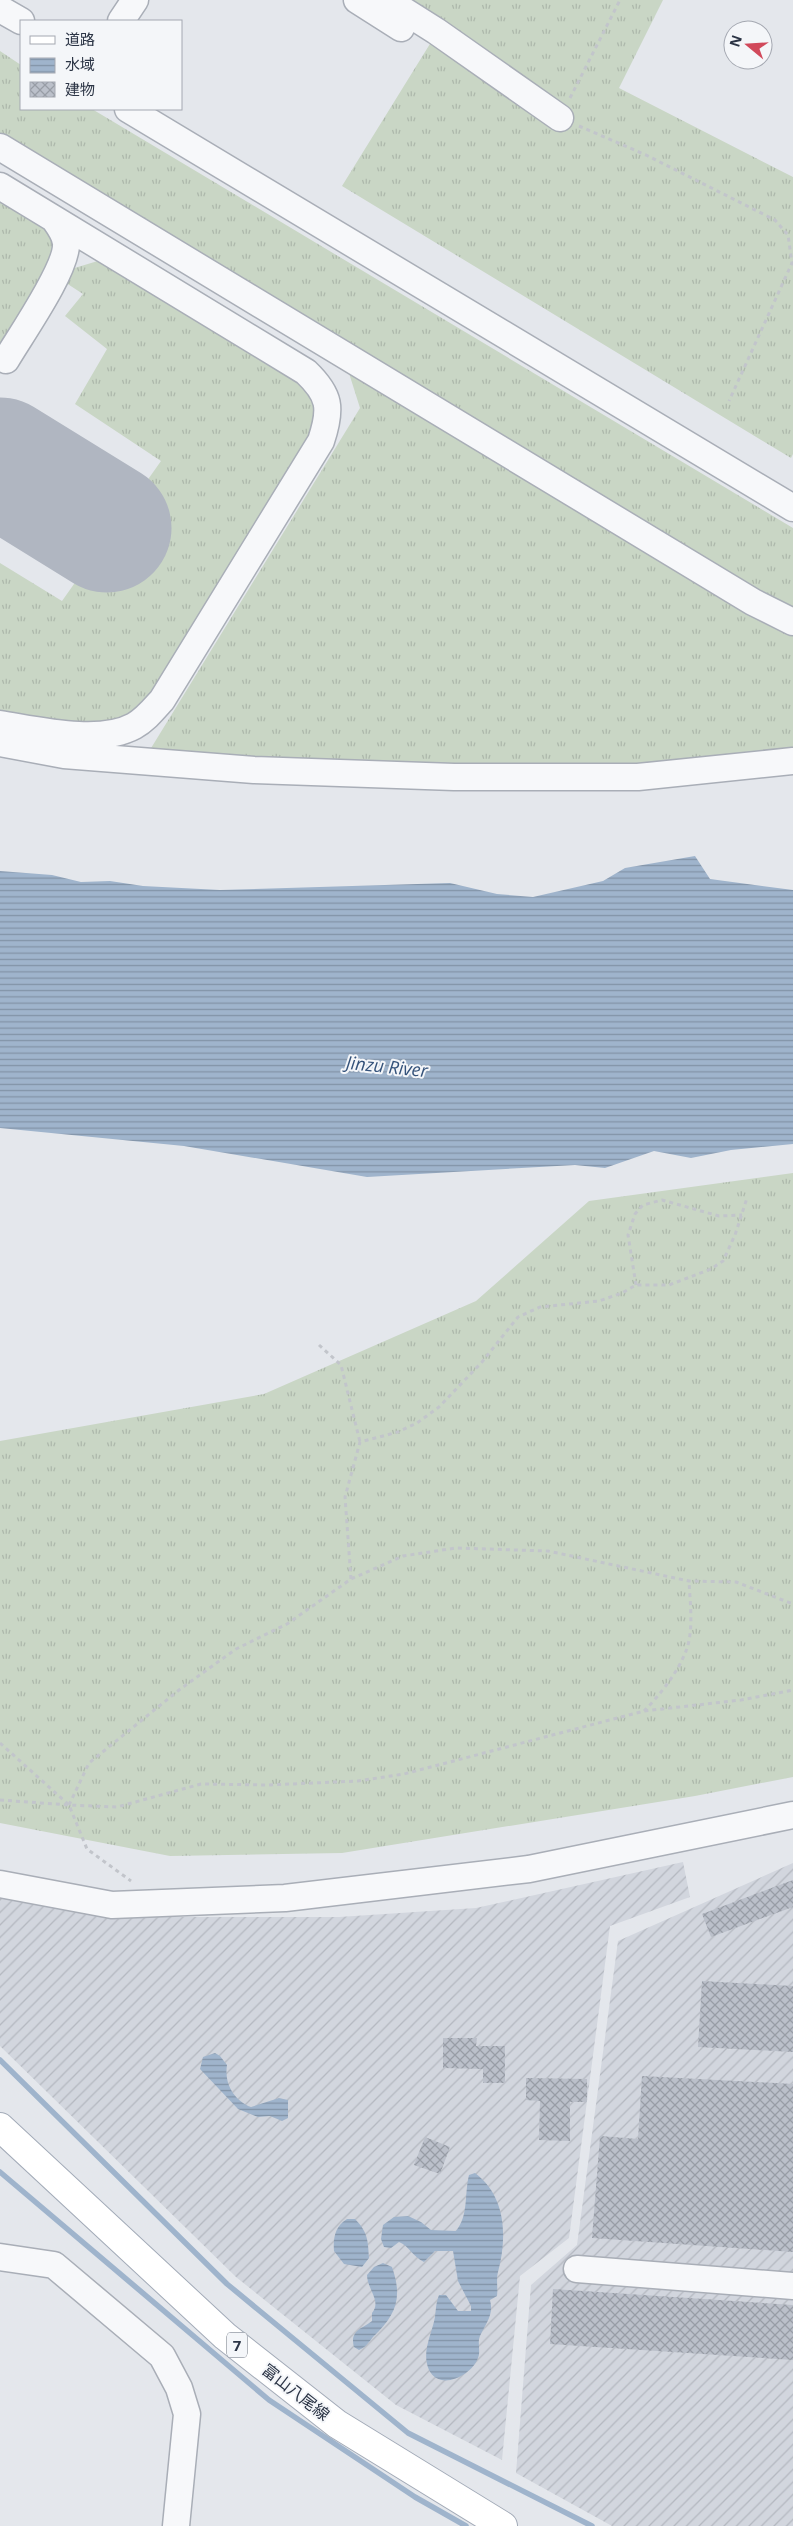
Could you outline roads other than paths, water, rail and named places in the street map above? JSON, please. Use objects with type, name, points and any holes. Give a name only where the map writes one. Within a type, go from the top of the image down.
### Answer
[{"type":"main road","name":"富山八尾線","points":[[0,2127],[225,2336],[337,2424],[503,2526]]},
{"type":"street","points":[[122,20],[134,0]]},
{"type":"street","points":[[357,0],[410,33]]},
{"type":"street","points":[[387,0],[436,31],[560,118]]},
{"type":"street","points":[[0,9],[20,21]]},
{"type":"street","points":[[130,110],[793,508]]},
{"type":"street","points":[[0,147],[753,602],[793,622]]},
{"type":"street","points":[[0,186],[306,372],[322,387],[329,408],[327,424],[321,441],[162,700],[147,717],[133,727],[114,733],[93,735],[0,724]]},
{"type":"street","points":[[6,360],[61,268],[66,244],[62,232],[54,219]]},
{"type":"street","points":[[0,744],[64,755],[254,770],[454,777],[638,777],[793,761]]},
{"type":"street","points":[[0,1884],[112,1905],[285,1898],[529,1869],[793,1815]]},
{"type":"street","points":[[0,2257],[54,2265],[162,2356],[179,2388],[186,2414],[176,2526]]},
{"type":"street","points":[[577,2269],[793,2286]]},
{"type":"water","name":"Jinzu River","points":[[695,856],[710,879],[793,890],[793,1144],[731,1150],[691,1158],[654,1151],[605,1168],[575,1165],[367,1177],[184,1146],[0,1128],[0,871],[52,875],[81,882],[110,881],[143,886],[220,890],[450,883],[497,894],[533,897],[603,881],[625,868]]},
{"type":"water","points":[[215,2053],[227,2065],[227,2079],[235,2096],[251,2107],[279,2098],[288,2100],[288,2118],[282,2121],[270,2116],[258,2117],[238,2109],[200,2069],[203,2057]]},
{"type":"water","points":[[475,2173],[486,2183],[493,2194],[499,2206],[502,2219],[503,2246],[497,2275],[497,2296],[490,2300],[490,2315],[480,2336],[479,2355],[475,2364],[463,2375],[455,2379],[440,2380],[429,2370],[426,2357],[439,2295],[446,2295],[458,2311],[471,2311],[471,2306],[458,2281],[453,2251],[435,2251],[424,2262],[399,2242],[391,2248],[384,2247],[381,2239],[383,2225],[394,2217],[408,2216],[421,2222],[431,2230],[456,2231],[465,2212],[469,2175]]},
{"type":"water","points":[[347,2219],[355,2219],[363,2228],[366,2237],[369,2258],[362,2267],[344,2264],[334,2251],[337,2229]]},
{"type":"water","points":[[383,2263],[392,2267],[397,2288],[395,2305],[387,2321],[367,2345],[359,2350],[354,2347],[355,2333],[372,2321],[372,2313],[375,2308],[375,2299],[367,2275],[374,2267]]},
{"type":"waterway","points":[[0,2060],[227,2284],[408,2433],[592,2526]]},
{"type":"waterway","points":[[0,2172],[269,2400],[415,2497],[466,2526]]}]
